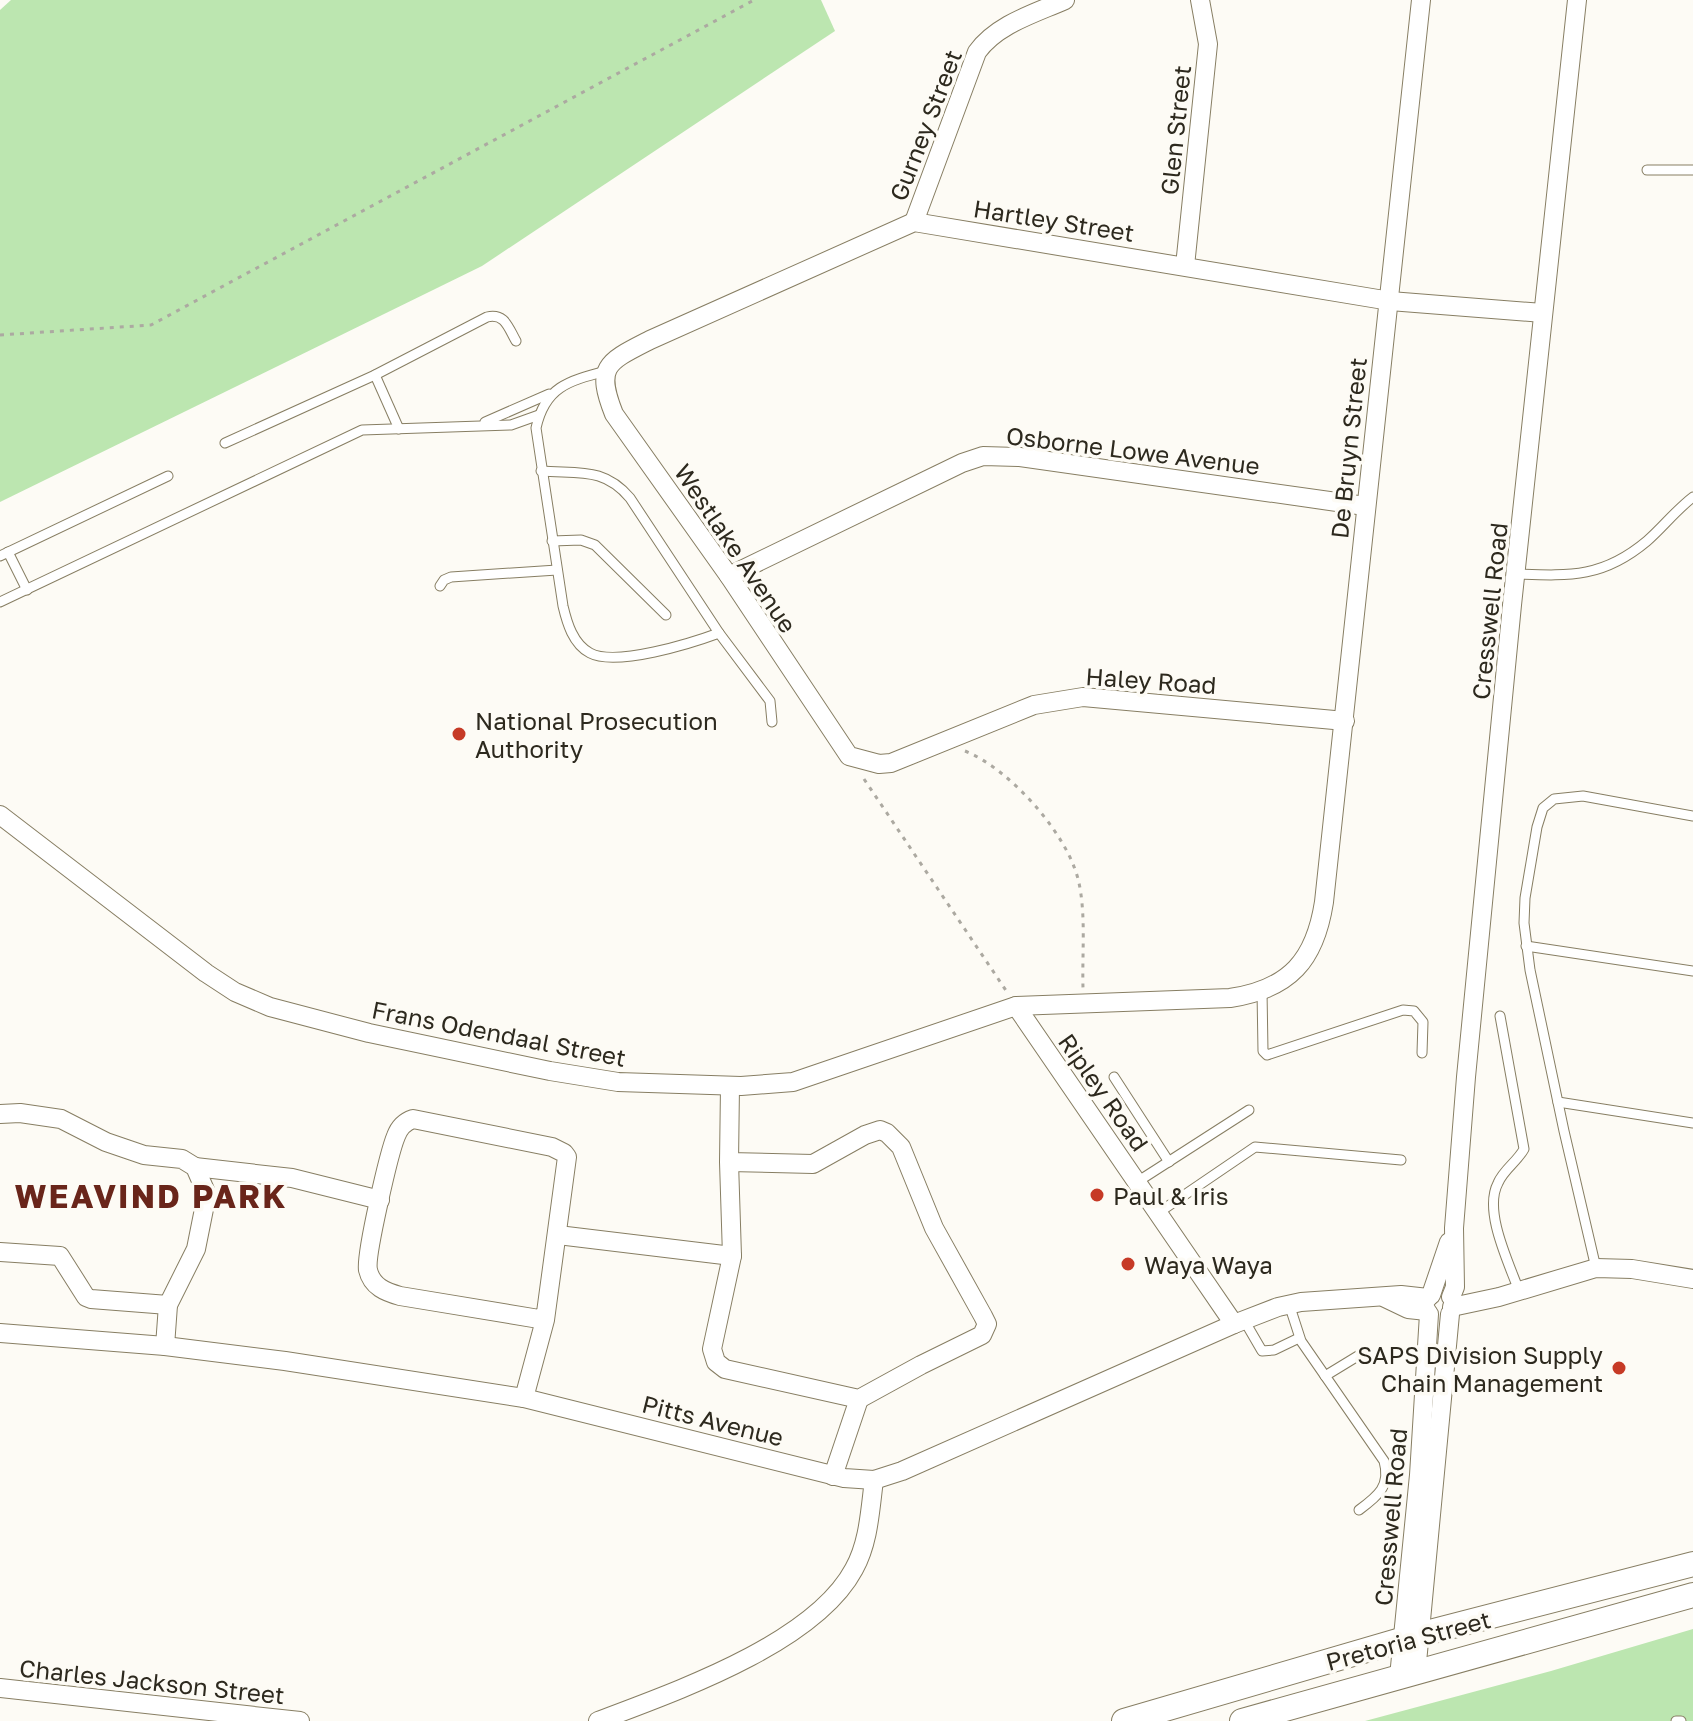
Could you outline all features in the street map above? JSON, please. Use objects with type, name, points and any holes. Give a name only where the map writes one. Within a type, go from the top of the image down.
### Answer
[{"type":"main road","name":"Pretoria Street","points":[[1124,1721],[1411,1638],[1693,1564]]},
{"type":"main road","name":"Pretoria Street","points":[[1242,1721],[1693,1595]]},
{"type":"street","name":"Gurney Street","points":[[914,222],[977,52],[1003,28],[1065,0]]},
{"type":"street","name":"Glen Street","points":[[1185,266],[1208,44],[1200,0]]},
{"type":"street","name":"De Bruyn Street","points":[[1324,902],[1421,0]]},
{"type":"street","name":"Cresswell Road","points":[[1411,1638],[1455,1287],[1454,1228],[1466,1077],[1577,0]]},
{"type":"street","name":"Hartley Street","points":[[914,222],[1390,301],[1543,313]]},
{"type":"street","points":[[604,379],[628,351],[914,222]]},
{"type":"street","name":"Westlake Avenue","points":[[604,379],[614,414],[729,576],[849,756]]},
{"type":"street","name":"Osborne Lowe Avenue","points":[[729,576],[962,463],[983,456],[1077,464],[1365,506]]},
{"type":"street","name":"Haley Road","points":[[849,756],[879,764],[891,763],[1034,705],[1083,697],[1345,721]]},
{"type":"street","name":"Frans Odendaal Street","points":[[0,815],[235,992],[270,1007],[369,1033],[618,1082],[730,1086],[793,1082],[1016,1006],[1230,998],[1262,991],[1286,978],[1306,958],[1320,926],[1324,902]]},
{"type":"street","name":"Ripley Road","points":[[1016,1006],[1158,1213],[1239,1322]]},
{"type":"street","points":[[729,1162],[813,1164],[880,1130],[894,1137],[934,1228],[987,1324],[982,1335],[859,1399],[725,1369],[716,1362],[712,1349],[732,1256],[729,1162],[730,1086]]},
{"type":"street","points":[[0,1114],[20,1113],[61,1119],[117,1146],[144,1155],[182,1159],[195,1167],[292,1178],[380,1200]]},
{"type":"street","points":[[524,1398],[545,1320],[567,1161],[564,1153],[552,1147],[413,1119],[406,1121],[396,1137],[380,1200],[368,1266],[373,1281],[380,1288],[400,1296],[545,1320]]},
{"type":"street","points":[[165,1346],[168,1305],[196,1249],[204,1209],[205,1190],[195,1167]]},
{"type":"street","name":"Cresswell Road","points":[[1408,1675],[1429,1304],[1454,1228]]},
{"type":"street","points":[[558,1235],[732,1256]]},
{"type":"street","points":[[0,1252],[60,1256],[86,1297],[168,1305]]},
{"type":"street","name":"Pitts Avenue","points":[[0,1333],[165,1346],[524,1398],[833,1476],[874,1480],[902,1471],[1239,1322],[1289,1304],[1383,1297],[1399,1306],[1429,1304],[1439,1319],[1451,1306],[1519,1291],[1596,1268],[1632,1269],[1693,1279]]},
{"type":"street","points":[[833,1476],[859,1399]]},
{"type":"street","points":[[598,1721],[707,1678],[799,1626],[834,1598],[854,1570],[866,1542],[874,1480]]},
{"type":"street","name":"Charles Jackson Street","points":[[0,1688],[300,1721]]},
{"type":"lane","points":[[1647,170],[1693,170]]},
{"type":"lane","points":[[225,443],[375,375],[487,317],[497,315],[504,319],[516,341]]},
{"type":"lane","points":[[375,375],[399,429]]},
{"type":"lane","points":[[478,425],[528,405],[571,381],[604,379]]},
{"type":"lane","points":[[554,391],[539,415],[536,428],[567,624],[579,644],[589,653],[607,656],[654,653],[719,633]]},
{"type":"lane","points":[[0,602],[362,430],[511,425],[539,415]]},
{"type":"lane","points":[[541,471],[600,476],[618,484],[719,633],[770,701],[772,722]]},
{"type":"lane","points":[[27,590],[4,554],[168,476]]},
{"type":"lane","points":[[1516,574],[1573,576],[1599,569],[1646,541],[1693,497]]},
{"type":"lane","points":[[552,541],[581,540],[595,545],[666,615]]},
{"type":"lane","points":[[440,586],[451,577],[557,570]]},
{"type":"lane","points":[[1596,1268],[1526,946],[1525,898],[1537,827],[1543,808],[1554,799],[1583,796],[1693,816]]},
{"type":"lane","points":[[1526,946],[1693,971]]},
{"type":"lane","points":[[1262,991],[1263,1051],[1267,1055],[1403,1010],[1414,1011],[1423,1022],[1422,1053]]},
{"type":"lane","points":[[1500,1016],[1524,1149],[1496,1185],[1492,1202],[1494,1218],[1519,1291]]},
{"type":"lane","points":[[1114,1077],[1169,1162]]},
{"type":"lane","points":[[1558,1102],[1693,1123]]},
{"type":"lane","points":[[1137,1182],[1249,1110]]},
{"type":"lane","points":[[1158,1213],[1255,1147],[1401,1160]]},
{"type":"lane","points":[[1289,1304],[1299,1338],[1384,1461],[1387,1471],[1384,1489],[1359,1510]]},
{"type":"lane","points":[[1239,1322],[1262,1351],[1274,1350],[1299,1338]]},
{"type":"lane","points":[[1325,1376],[1366,1351]]},
{"type":"path","points":[[0,335],[151,325],[754,0]]},
{"type":"path","points":[[945,743],[984,759],[1013,782],[1031,800],[1067,850],[1080,887],[1083,1004]]},
{"type":"path","points":[[849,756],[1016,1006]]},
{"type":"green space","points":[[11,0],[821,0],[835,31],[482,266],[0,502],[0,10]]},
{"type":"green space","points":[[1693,1629],[1693,1721],[1365,1721],[1551,1671]]},
{"type":"place","name":"National Prosecution Authority","points":[[459,734]]},
{"type":"place","name":"Paul & Iris","points":[[1097,1195]]},
{"type":"place","name":"Waya Waya","points":[[1128,1264]]},
{"type":"place","name":"SAPS Division Supply Chain Management","points":[[1619,1368]]},
{"type":"district","name":"WEAVIND PARK","points":[[151,1196]]}]
